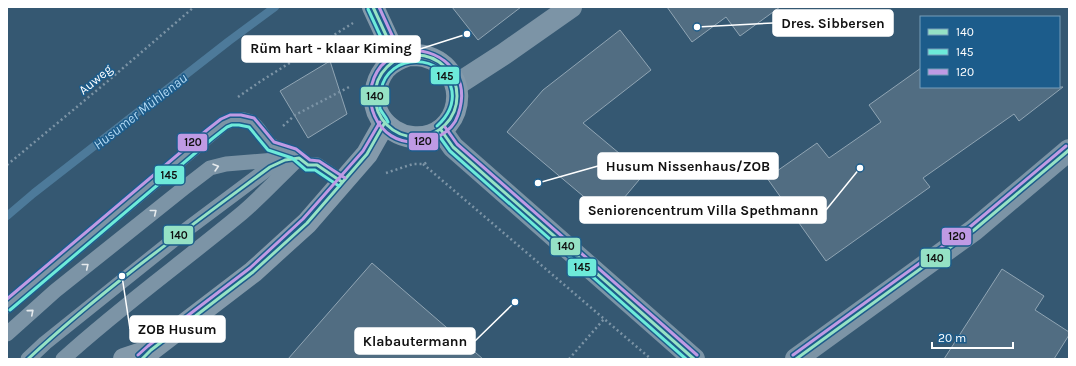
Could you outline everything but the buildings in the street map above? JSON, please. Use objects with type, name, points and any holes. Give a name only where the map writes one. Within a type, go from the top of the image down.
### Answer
[{"type":"main road","points":[[374,9],[397,60]]},
{"type":"main road","points":[[409,55],[424,56],[442,64],[450,72],[456,85],[458,96],[456,110],[451,119],[441,130],[434,134],[420,138],[404,136],[384,124],[376,111],[375,95],[378,81],[386,68],[397,60],[409,55]]},
{"type":"main road","points":[[124,359],[147,354],[253,272],[280,248],[307,223],[367,154],[384,124]]},
{"type":"street","points":[[456,85],[504,54],[571,7]]},
{"type":"street","points":[[441,130],[454,147],[694,359]]},
{"type":"street","points":[[796,359],[974,230],[1069,150]]},
{"type":"lane","points":[[7,306],[224,122],[231,120],[252,123],[271,146],[294,154],[297,161]]},
{"type":"lane","points":[[7,334],[55,291],[210,168],[226,164],[297,161],[317,165],[342,182]]},
{"type":"lane","points":[[28,359],[45,343],[109,291],[186,230],[270,167],[297,161]]},
{"type":"lane","points":[[63,359],[242,213],[297,161]]},
{"type":"path","name":"Auweg","points":[[7,165],[194,7]]},
{"type":"path","points":[[236,98],[261,80],[374,9]]},
{"type":"path","points":[[294,115],[339,91]]},
{"type":"path","points":[[423,164],[651,359]]},
{"type":"path","points":[[569,359],[624,297]]},
{"type":"waterway","name":"Husumer Mühlenau","points":[[7,216],[34,193],[275,7]]},
{"type":"transit line","name":"140","points":[[373,7],[397,59]]},
{"type":"transit line","name":"120","points":[[379,7],[402,57]]},
{"type":"transit line","name":"145","points":[[368,9],[392,61]]},
{"type":"transit line","name":"120","points":[[407,50],[390,58],[381,66],[374,78],[371,91],[371,104],[375,116],[382,127],[391,136],[403,141],[418,142],[438,137],[453,125],[457,119],[461,102],[461,89],[458,78],[444,61],[434,55],[422,51],[409,50]]},
{"type":"transit line","name":"140","points":[[416,55],[432,58],[445,67],[454,80],[457,96],[454,112],[445,125],[432,134],[416,137],[400,134],[387,125],[378,112],[375,96],[378,80],[387,67],[400,58],[416,55]]},
{"type":"transit line","name":"145","points":[[388,122],[380,109],[381,90],[386,78],[394,69],[405,63],[416,62],[428,64],[439,69],[447,78],[452,91],[451,106],[444,119],[437,126]]},
{"type":"transit line","name":"120","points":[[7,299],[207,130],[221,119],[230,115],[241,115],[254,118],[274,142],[296,149],[310,160],[319,161],[345,178]]},
{"type":"transit line","name":"120","points":[[138,355],[250,268],[303,219],[363,151],[380,122]]},
{"type":"transit line","name":"140","points":[[142,359],[151,350],[253,272],[307,223],[367,154],[384,124]]},
{"type":"transit line","name":"145","points":[[10,310],[213,138],[232,125],[249,127],[268,150],[292,158],[306,170],[315,170],[339,186]]},
{"type":"transit line","name":"120","points":[[445,127],[457,144],[697,355]]},
{"type":"transit line","name":"140","points":[[441,130],[453,147],[694,359]]},
{"type":"transit line","name":"145","points":[[437,133],[450,151],[686,359]]},
{"type":"transit line","name":"120","points":[[793,355],[971,226],[1066,146]]},
{"type":"transit line","name":"140","points":[[796,359],[974,230],[1069,150]]},
{"type":"transit line","name":"140","points":[[28,359],[116,284],[177,236],[270,167],[285,160],[299,158],[308,165],[317,165],[342,182]]},
{"type":"place","name":"Dres. Sibbersen","points":[[697,27]]},
{"type":"place","name":"Rüm hart - klaar Kiming","points":[[467,34]]},
{"type":"place","name":"Seniorencentrum Villa Spethmann","points":[[860,168]]},
{"type":"place","name":"Husum Nissenhaus/ZOB","points":[[538,183]]},
{"type":"place","name":"ZOB Husum","points":[[122,276]]},
{"type":"place","name":"Klabautermann","points":[[515,302]]}]
